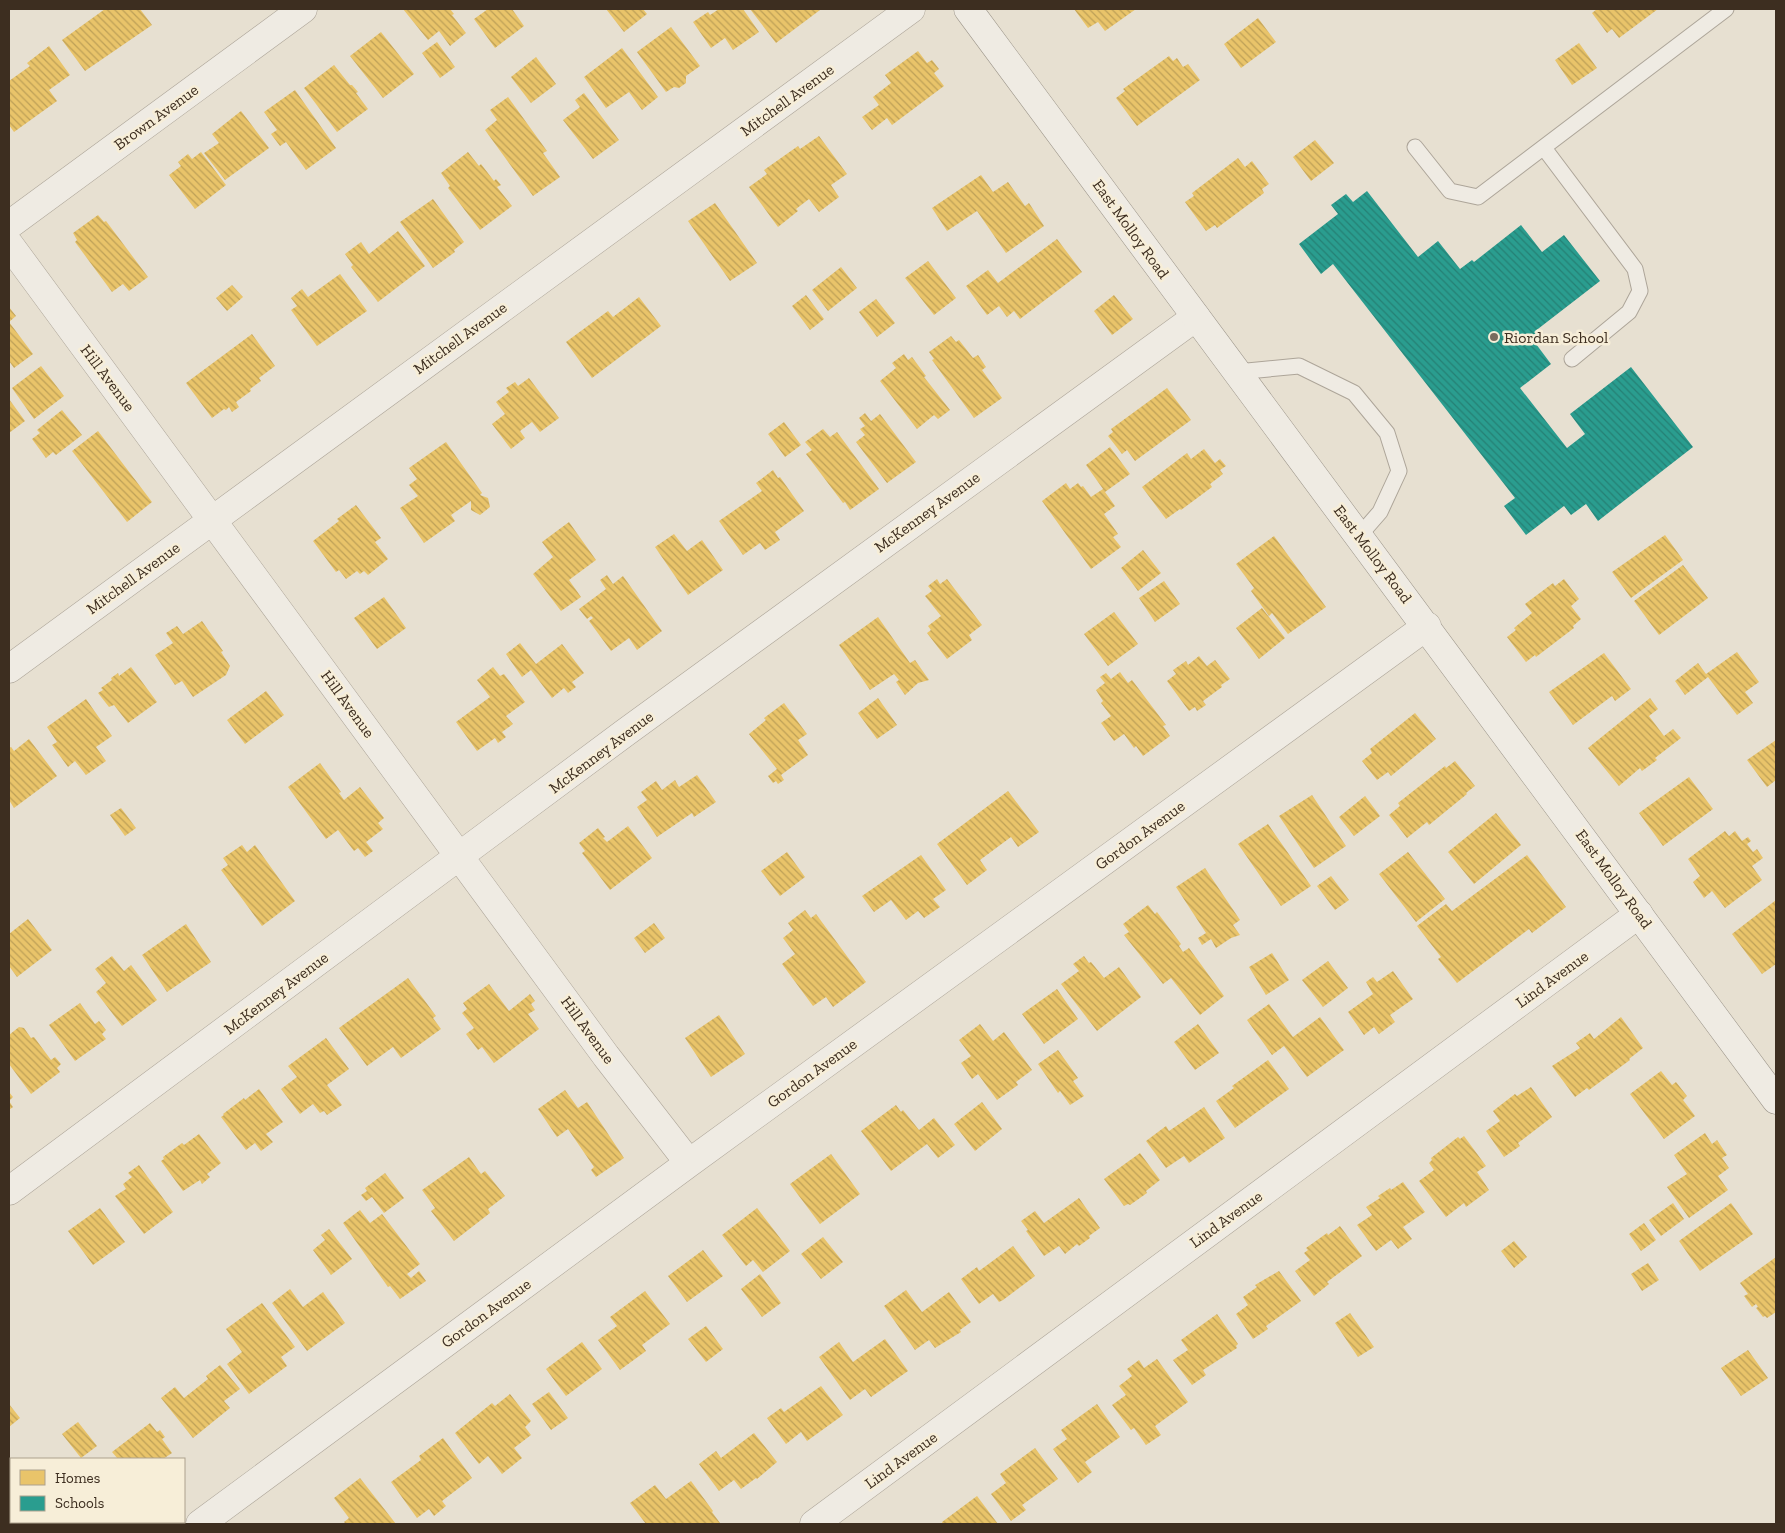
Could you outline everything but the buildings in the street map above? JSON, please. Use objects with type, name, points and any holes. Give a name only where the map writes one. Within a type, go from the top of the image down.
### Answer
[{"type":"street","name":"Brown Avenue","points":[[9,224],[303,9]]},
{"type":"street","name":"Mitchell Avenue","points":[[9,669],[911,9]]},
{"type":"street","name":"East Molloy Road","points":[[968,9],[1236,372],[1427,626],[1776,1100]]},
{"type":"street","name":"Hill Avenue","points":[[9,244],[606,1056],[689,1163]]},
{"type":"street","name":"McKenney Avenue","points":[[9,1191],[634,726],[1196,317]]},
{"type":"street","name":"Gordon Avenue","points":[[200,1524],[689,1163],[1427,626]]},
{"type":"street","name":"Lind Avenue","points":[[814,1524],[1639,914]]},
{"type":"lane","points":[[1415,147],[1450,191],[1478,197],[1726,9]]},
{"type":"lane","points":[[1544,148],[1635,269],[1640,290],[1629,312],[1572,359]]},
{"type":"lane","points":[[1236,372],[1300,366],[1354,393],[1387,433],[1399,471],[1380,512],[1360,536]]},
{"type":"place","name":"Riordan School","points":[[1494,337]]}]
